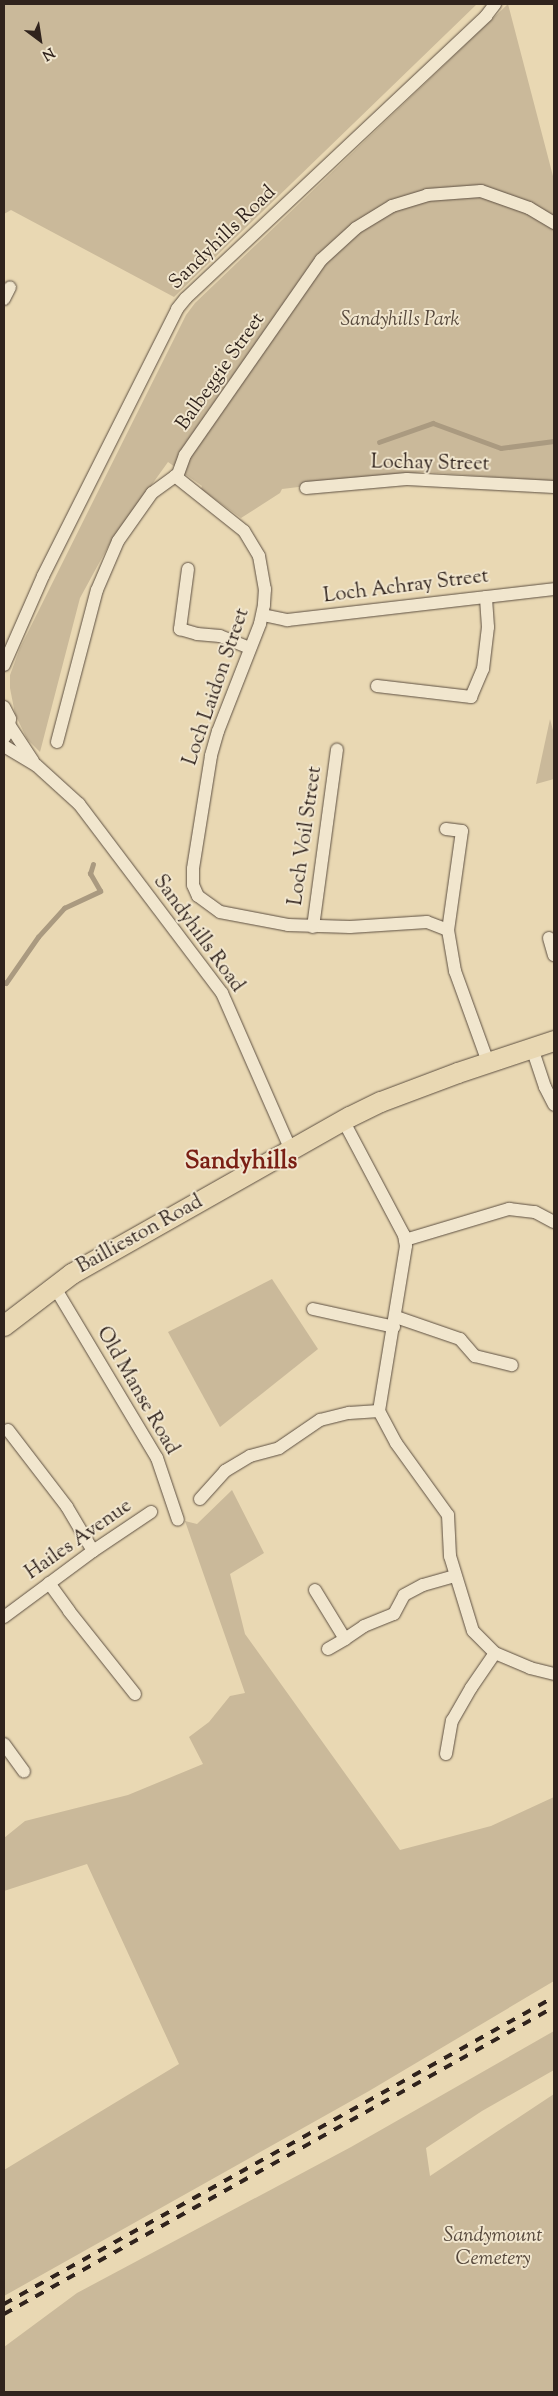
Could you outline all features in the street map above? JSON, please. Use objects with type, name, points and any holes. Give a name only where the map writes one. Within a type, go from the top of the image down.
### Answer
[{"type":"main road","name":"Baillieston Road","points":[[4,1326],[54,1286],[141,1233],[343,1120],[381,1102],[495,1060],[554,1042]]},
{"type":"street","name":"Sandyhills Road","points":[[4,665],[43,576],[177,309],[186,298],[486,16],[495,4]]},
{"type":"street","name":"Balbeggie Street","points":[[57,742],[97,590],[118,541],[152,493],[175,476],[186,456],[321,260],[356,228],[392,206],[427,195],[481,191],[529,208],[554,223]]},
{"type":"street","points":[[4,299],[10,286]]},
{"type":"street","name":"Loch Laidon Street","points":[[175,476],[240,526],[249,538],[259,556],[263,570],[265,597],[263,615],[210,756],[193,868],[193,885],[198,896],[220,912],[288,925],[313,927],[427,922],[448,930]]},
{"type":"street","name":"Lochay Street","points":[[306,488],[407,479],[554,487]]},
{"type":"street","points":[[188,569],[180,629],[197,634],[220,636],[250,648]]},
{"type":"street","name":"Loch Achray Street","points":[[263,615],[287,620],[554,589]]},
{"type":"street","points":[[377,686],[471,697],[483,669],[488,627],[486,597]]},
{"type":"street","name":"Sandyhills Road","points":[[4,706],[8,713],[10,726],[36,765]]},
{"type":"street","points":[[4,738],[10,726]]},
{"type":"street","name":"Sandyhills Road","points":[[4,746],[36,765],[79,804],[222,993],[292,1150]]},
{"type":"street","name":"Loch Voil Street","points":[[313,927],[337,750]]},
{"type":"street","points":[[446,829],[462,831],[448,930],[455,971],[495,1060]]},
{"type":"street","points":[[532,1048],[545,1087],[554,1105]]},
{"type":"street","points":[[343,1120],[405,1240],[406,1246],[379,1411],[396,1443],[448,1515],[450,1556],[473,1630],[495,1653],[530,1668],[554,1674]]},
{"type":"street","points":[[405,1240],[509,1210],[535,1212],[554,1222]]},
{"type":"street","name":"Old Manse Road","points":[[54,1286],[157,1458],[178,1520]]},
{"type":"street","points":[[312,1309],[395,1322],[460,1339],[475,1356],[512,1365]]},
{"type":"street","points":[[200,1499],[225,1471],[250,1456],[279,1448],[320,1420],[349,1413],[379,1411]]},
{"type":"street","points":[[8,1430],[67,1507],[93,1551]]},
{"type":"street","name":"Hailes Avenue","points":[[4,1617],[93,1551],[151,1512]]},
{"type":"street","points":[[328,1649],[364,1626],[394,1614],[404,1594],[423,1585],[455,1576]]},
{"type":"street","points":[[49,1583],[135,1694]]},
{"type":"street","points":[[314,1590],[345,1639]]},
{"type":"street","points":[[446,1754],[452,1721],[471,1688],[495,1653]]},
{"type":"street","points":[[4,1744],[24,1772]]},
{"type":"green space","points":[[4,4],[477,4],[174,297],[11,210],[4,214]]},
{"type":"green space","name":"Sandyhills Park","points":[[508,4],[554,180],[554,481],[423,472],[282,489],[280,493],[241,518],[201,489],[202,486],[168,462],[110,543],[80,598],[40,752],[27,739],[15,714],[10,688],[10,675],[20,648],[186,315],[195,303]]},
{"type":"green space","points":[[550,719],[554,734],[554,779],[536,784]]},
{"type":"green space","points":[[272,1279],[318,1349],[220,1427],[168,1332]]},
{"type":"green space","points":[[232,1490],[264,1553],[230,1574],[245,1634],[400,1850],[491,1826],[554,1797],[554,1981],[369,2091],[4,2296],[4,2170],[179,2064],[87,1864],[4,1891],[4,1838],[25,1821],[128,1795],[203,1764],[189,1737],[209,1722],[230,1696],[245,1693],[185,1521],[197,1524]]},
{"type":"green space","name":"Sandymount Cemetery","points":[[554,2031],[554,2070],[482,2111],[426,2148],[430,2176],[554,2094],[554,2392],[4,2392],[4,2347],[77,2293],[351,2147]]},
{"type":"waterway","points":[[379,442],[433,423],[501,448],[554,441]]},
{"type":"waterway","points":[[4,982],[6,983],[38,937],[64,908],[100,891],[90,874],[93,864]]},
{"type":"railway","points":[[4,2304],[554,1997]]},
{"type":"railway","points":[[4,2314],[554,2007]]},
{"type":"district","name":"Sandyhills","points":[[241,1162]]}]
